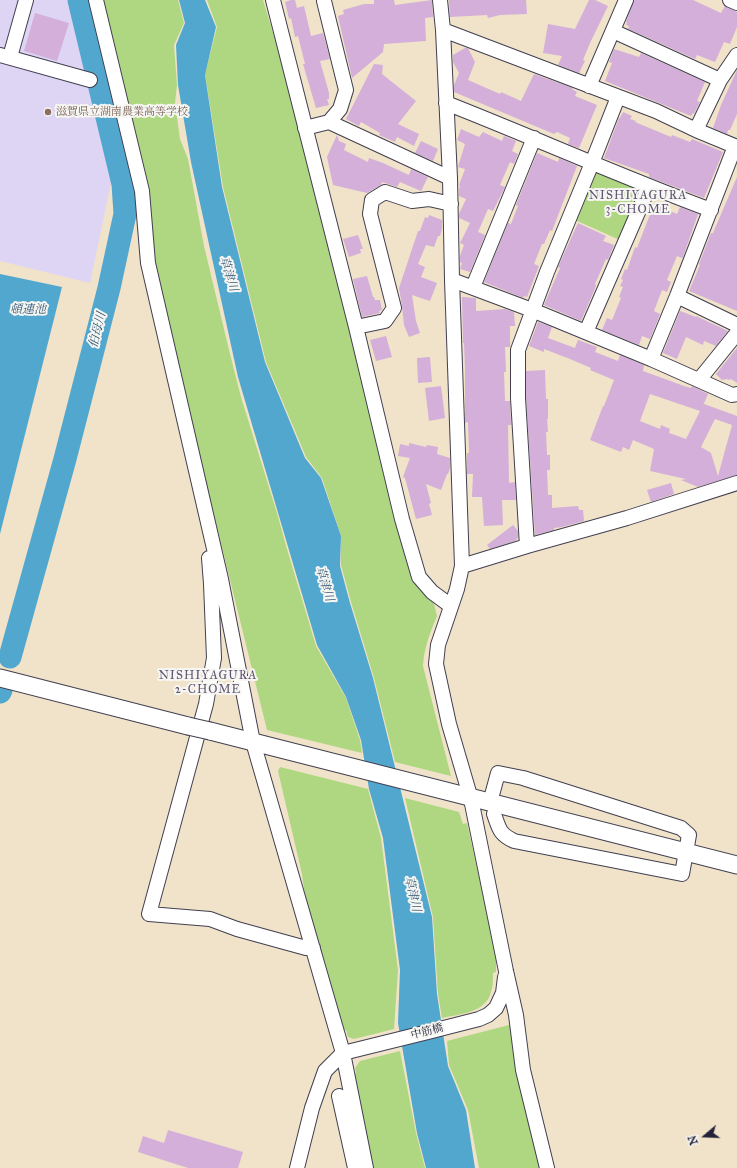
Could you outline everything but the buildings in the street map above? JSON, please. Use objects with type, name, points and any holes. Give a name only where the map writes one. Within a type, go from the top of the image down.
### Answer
[{"type":"street","points":[[26,0],[5,56],[90,80]]},
{"type":"street","points":[[88,0],[136,194],[146,265],[252,742],[310,948],[348,1052],[366,1168]]},
{"type":"street","points":[[96,0],[142,191],[146,265]]},
{"type":"street","points":[[273,0],[356,327],[402,519],[416,567],[419,577],[432,592],[451,606]]},
{"type":"street","points":[[440,0],[443,30],[450,178],[462,566],[457,589],[438,645],[436,664],[449,724],[471,798],[516,1015],[523,1070],[546,1168]]},
{"type":"street","points":[[589,86],[626,0]]},
{"type":"street","points":[[730,0],[737,3]]},
{"type":"street","points":[[305,128],[329,122],[340,109],[346,90],[324,1]]},
{"type":"street","points":[[443,30],[656,111],[696,130],[736,146],[651,359]]},
{"type":"street","points":[[612,31],[720,80]]},
{"type":"street","points":[[696,130],[720,80],[737,55]]},
{"type":"street","points":[[527,546],[517,376],[518,350],[547,272],[618,97]]},
{"type":"street","points":[[446,103],[534,138],[649,187],[710,210]]},
{"type":"street","points":[[329,122],[450,178]]},
{"type":"street","points":[[473,287],[534,138]]},
{"type":"street","points":[[586,332],[649,187]]},
{"type":"street","points":[[356,327],[385,321],[394,308],[370,214],[372,200],[385,192],[412,201],[429,199],[450,204]]},
{"type":"street","points":[[452,280],[586,332],[732,395],[737,394]]},
{"type":"street","points":[[677,296],[737,325]]},
{"type":"street","points":[[699,380],[737,333]]},
{"type":"street","points":[[462,566],[627,518],[737,483]]},
{"type":"street","points":[[216,582],[214,658],[206,704],[149,914],[210,919],[237,929],[310,948]]},
{"type":"street","points":[[0,678],[737,865]]},
{"type":"street","points":[[492,795],[498,773],[523,778],[681,828],[689,835],[682,874],[514,841],[506,838],[499,830],[494,814]]},
{"type":"street","name":"中筋橋","points":[[348,1052],[479,1019],[488,1015],[496,1008],[502,993],[506,970]]},
{"type":"street","points":[[297,1168],[312,1108],[325,1071],[348,1052]]},
{"type":"street","points":[[348,1052],[342,1079],[361,1168]]},
{"type":"street","points":[[339,1096],[354,1168]]},
{"type":"shaded area","name":"滋賀県立湖南農業高等学校","points":[[0,0],[72,0],[111,183],[90,283],[0,261]]},
{"type":"green space","points":[[98,0],[178,0],[184,23],[174,45],[177,85],[175,103],[180,139],[188,159],[204,246],[230,354],[241,397],[316,646],[346,698],[360,740],[362,753],[267,730],[152,263]]},
{"type":"green space","points":[[207,0],[263,0],[276,43],[312,180],[409,570],[414,580],[435,601],[434,604],[437,616],[426,647],[423,666],[451,776],[395,762],[374,678],[341,565],[341,536],[322,478],[306,457],[266,362],[223,187],[205,74],[217,27]]},
{"type":"green space","points":[[599,171],[639,189],[641,196],[622,241],[575,220],[593,175]]},
{"type":"green space","points":[[280,767],[368,789],[381,838],[398,970],[394,1029],[354,1039],[348,1037],[346,1030],[342,1031],[305,897],[302,874],[278,771]]},
{"type":"green space","points":[[405,798],[459,812],[463,824],[467,823],[496,957],[496,972],[493,973],[492,987],[488,999],[478,1008],[464,1014],[442,1018],[438,994],[433,917]]},
{"type":"green space","points":[[509,1025],[512,1028],[541,1168],[479,1168],[468,1110],[449,1065],[447,1041]]},
{"type":"green space","points":[[400,1051],[416,1133],[425,1168],[371,1168],[353,1074],[356,1073],[355,1068],[360,1061]]},
{"type":"water","name":"草津川","points":[[179,0],[205,0],[216,27],[205,75],[222,187],[265,362],[305,458],[321,478],[341,536],[340,566],[373,678],[432,917],[437,994],[448,1066],[466,1110],[475,1168],[426,1168],[417,1133],[398,1023],[400,970],[383,838],[369,789],[361,740],[346,697],[317,645],[238,377],[191,162],[178,85],[176,45],[185,23]]},
{"type":"water","name":"頓連池","points":[[0,274],[62,287],[0,534]]},
{"type":"waterway","name":"伯母川","points":[[10,657],[65,459],[109,288],[125,214],[123,184],[79,0]]},
{"type":"place","name":"滋賀県立湖南農業高等学校","points":[[48,112]]},
{"type":"district","name":"NISHIYAGURA 3-CHOME","points":[[638,203]]},
{"type":"district","name":"NISHIYAGURA 2-CHOME","points":[[208,683]]}]
